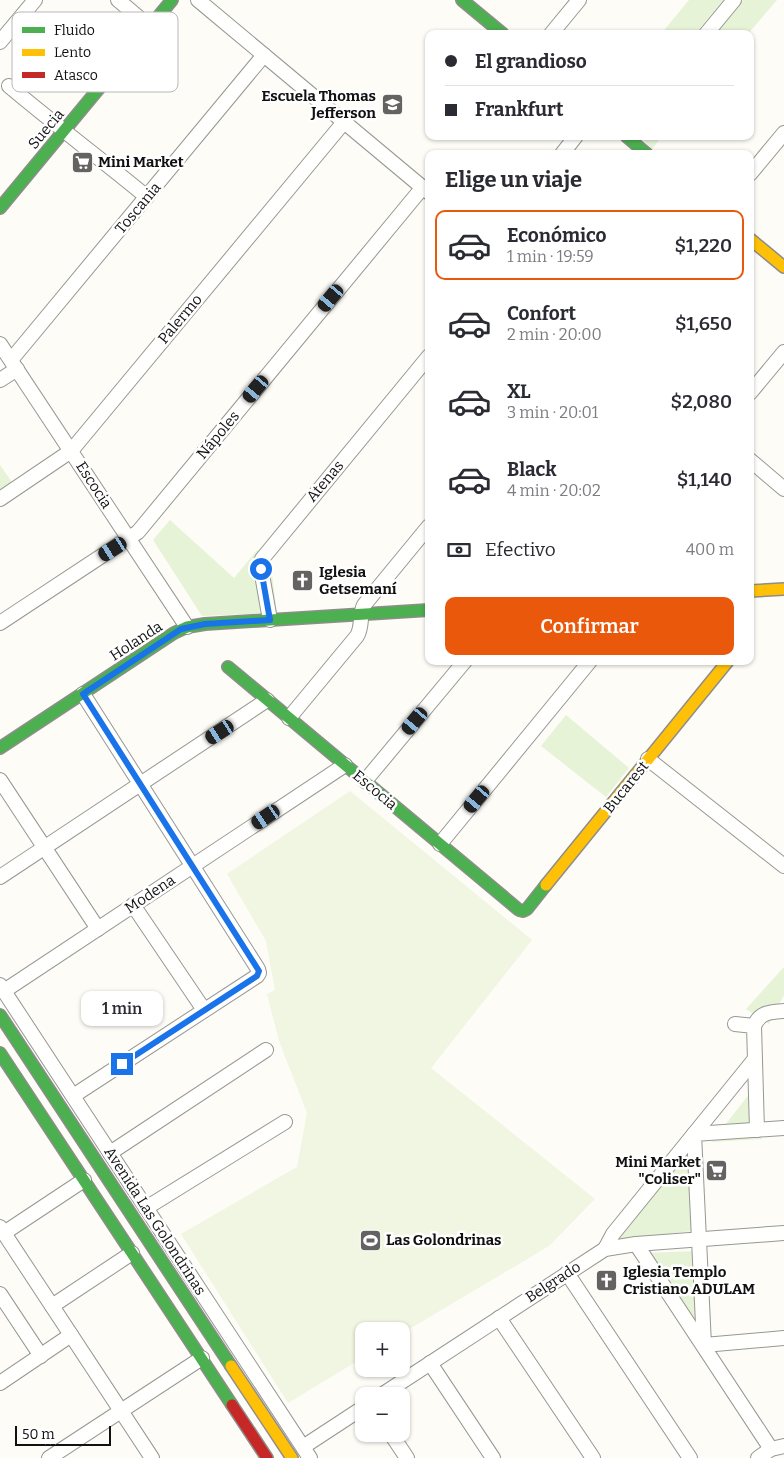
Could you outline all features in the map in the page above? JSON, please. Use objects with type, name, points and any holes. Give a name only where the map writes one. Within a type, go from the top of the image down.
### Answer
[{"type":"street","points":[[25,12],[35,0]]},
{"type":"street","points":[[118,0],[133,12]]},
{"type":"street","name":"Suecia","points":[[162,12],[172,0]]},
{"type":"street","points":[[198,0],[425,189]]},
{"type":"street","points":[[462,0],[498,30]]},
{"type":"street","points":[[554,30],[579,0]]},
{"type":"street","points":[[709,30],[734,0]]},
{"type":"street","points":[[0,42],[12,28]]},
{"type":"street","name":"Toscania","points":[[0,380],[14,365],[146,197],[264,55]]},
{"type":"street","points":[[16,92],[64,131],[77,139],[146,197]]},
{"type":"street","name":"Suecia","points":[[0,208],[96,92]]},
{"type":"street","name":"Palermo","points":[[0,499],[71,451],[344,122]]},
{"type":"street","points":[[754,169],[784,133]]},
{"type":"street","points":[[565,150],[573,140]]},
{"type":"street","points":[[631,140],[642,150]]},
{"type":"street","name":"Nápoles","points":[[0,623],[138,532],[425,191]]},
{"type":"street","points":[[754,242],[784,267]]},
{"type":"street","name":"Escocia","points":[[0,344],[187,627]]},
{"type":"street","points":[[754,388],[784,352]]},
{"type":"street","name":"Atenas","points":[[270,620],[261,569],[264,555],[425,361]]},
{"type":"street","points":[[754,466],[784,489]]},
{"type":"street","points":[[289,718],[357,636],[360,629],[361,615],[368,600],[425,531]]},
{"type":"street","points":[[754,591],[784,589]]},
{"type":"street","name":"Holanda","points":[[0,748],[174,633],[187,627],[205,624],[425,610]]},
{"type":"street","points":[[365,781],[462,665]]},
{"type":"street","points":[[440,844],[587,665]]},
{"type":"street","name":"Bucarest","points":[[523,911],[527,909],[725,665]]},
{"type":"street","name":"Escocia","points":[[228,667],[523,911]]},
{"type":"street","points":[[73,1096],[259,973],[83,694]]},
{"type":"street","points":[[0,877],[267,700]]},
{"type":"street","points":[[648,759],[784,866]]},
{"type":"street","name":"Modena","points":[[2,988],[98,929],[345,765]]},
{"type":"street","points":[[0,780],[98,929]]},
{"type":"street","points":[[133,905],[204,1010]]},
{"type":"street","name":"Avenida Las Golondrinas","points":[[2,988],[307,1453]]},
{"type":"street","points":[[757,1130],[754,1026],[756,1020],[764,1014],[784,1011]]},
{"type":"street","name":"Avenida Las Golondrinas","points":[[0,1015],[292,1458]]},
{"type":"street","points":[[735,1024],[754,1026]]},
{"type":"street","points":[[110,1153],[266,1050]]},
{"type":"street","points":[[0,1052],[267,1458]]},
{"type":"street","name":"Belgrado","points":[[394,1387],[605,1249],[614,1234],[754,1060]]},
{"type":"street","points":[[146,1208],[285,1122]]},
{"type":"street","points":[[704,1345],[694,1134],[784,1128]]},
{"type":"street","points":[[84,1180],[2,1230],[152,1458]]},
{"type":"street","points":[[605,1249],[636,1244],[784,1233]]},
{"type":"street","points":[[636,1244],[704,1345],[778,1447],[758,1458]]},
{"type":"street","points":[[52,1306],[132,1253]]},
{"type":"street","points":[[567,1273],[690,1458]]},
{"type":"street","points":[[0,1294],[41,1356]]},
{"type":"street","points":[[499,1318],[593,1458]]},
{"type":"street","points":[[0,1383],[71,1335]]},
{"type":"street","points":[[704,1345],[784,1338]]},
{"type":"street","points":[[49,1458],[202,1358]]},
{"type":"street","points":[[430,1363],[494,1458]]},
{"type":"street","points":[[307,1453],[355,1414]]},
{"type":"street","points":[[396,1442],[407,1458]]},
{"type":"green space","points":[[689,0],[723,0],[698,30],[664,30]]},
{"type":"green space","points":[[743,0],[777,0],[751,30],[718,30]]},
{"type":"green space","points":[[644,140],[659,140],[652,149]]},
{"type":"green space","points":[[0,465],[14,485],[0,495]]},
{"type":"green space","points":[[170,520],[234,578],[257,550],[270,559],[277,613],[202,616],[153,540]]},
{"type":"green space","points":[[566,715],[629,768],[606,797],[541,746]]},
{"type":"green space","points":[[350,791],[532,940],[431,1068],[595,1199],[549,1246],[410,1329],[410,1322],[355,1322],[355,1362],[288,1403],[181,1234],[297,1167],[307,1113],[279,1041],[267,994],[275,990],[266,941],[227,874]]},
{"type":"green space","points":[[784,967],[784,995],[769,1024],[746,1009]]},
{"type":"green space","points":[[757,1084],[762,1139],[712,1142]]},
{"type":"green space","points":[[688,1152],[692,1231],[615,1241]]},
{"type":"green space","points":[[695,1251],[698,1331],[645,1253]]},
{"type":"traffic: fast","points":[[162,12],[172,0]]},
{"type":"traffic: fast","points":[[462,0],[498,30]]},
{"type":"traffic: fast","points":[[0,208],[96,92]]},
{"type":"traffic: fast","points":[[631,140],[642,150]]},
{"type":"traffic: fast","points":[[0,748],[174,633],[187,627],[205,624],[425,610]]},
{"type":"traffic: fast","points":[[228,667],[519,910],[527,909],[546,885]]},
{"type":"traffic: fast","points":[[0,1015],[231,1366]]},
{"type":"traffic: fast","points":[[0,1053],[232,1405]]},
{"type":"traffic: slow","points":[[754,242],[784,267]]},
{"type":"traffic: slow","points":[[754,591],[784,589]]},
{"type":"traffic: slow","points":[[546,885],[725,665]]},
{"type":"traffic: slow","points":[[231,1366],[292,1458]]},
{"type":"traffic: jam","points":[[232,1405],[267,1458]]},
{"type":"place","name":"Escuela Thomas Jefferson","points":[[392,105]]},
{"type":"place","name":"Mini Market","points":[[82,162]]},
{"type":"place","name":"Iglesia Getsemaní","points":[[303,581]]},
{"type":"place","name":"Mini Market \"Coliser\"","points":[[717,1171]]},
{"type":"place","name":"Las Golondrinas","points":[[370,1240]]},
{"type":"place","name":"Iglesia Templo Cristiano ADULAM","points":[[607,1281]]},
{"type":"route","points":[[122,1064],[257,976],[259,971],[83,694],[181,629],[205,624],[270,620],[261,569]]}]
